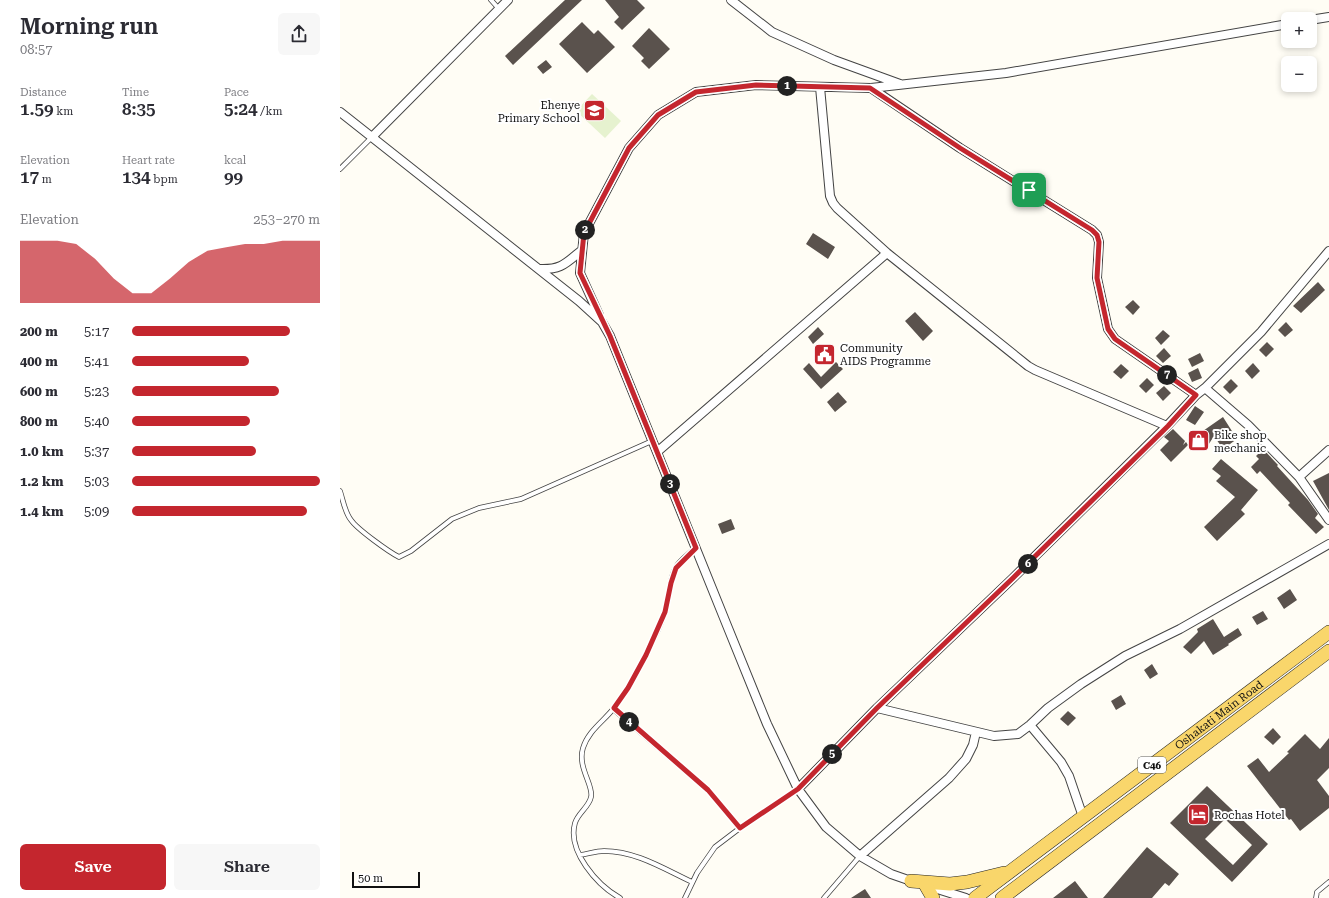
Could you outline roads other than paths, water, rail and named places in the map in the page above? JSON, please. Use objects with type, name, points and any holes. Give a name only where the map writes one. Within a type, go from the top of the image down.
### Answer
[{"type":"main road","name":"Oshakati Main Road","points":[[975,898],[1329,632]]},
{"type":"main road","name":"Oshakati Main Road","points":[[1006,896],[1329,651]]},
{"type":"main road","points":[[911,881],[956,884],[1009,872]]},
{"type":"main road","points":[[926,886],[933,898]]},
{"type":"street","points":[[372,137],[508,0]]},
{"type":"street","points":[[731,0],[772,32],[834,60],[903,85]]},
{"type":"street","points":[[1317,19],[1329,17]]},
{"type":"street","points":[[966,898],[891,874],[860,856],[826,827],[798,789],[767,724],[610,336],[602,322],[580,273],[584,233],[629,148],[658,115],[696,92],[756,85],[870,88],[903,85],[1006,73],[1281,25]]},
{"type":"street","points":[[820,87],[830,196],[837,208],[887,253],[1028,366],[1168,426]]},
{"type":"street","points":[[870,88],[960,148],[1092,230],[1097,235],[1099,242],[1097,278],[1108,329],[1115,339],[1196,395]]},
{"type":"street","points":[[340,112],[539,269],[590,310],[602,322]]},
{"type":"street","points":[[539,269],[553,269],[568,262],[582,250]]},
{"type":"street","points":[[798,789],[877,708],[1013,578],[1168,426],[1196,395],[1205,388],[1261,332],[1329,250]]},
{"type":"street","points":[[657,452],[887,253]]},
{"type":"street","points":[[1205,388],[1248,425],[1299,476],[1329,520]]},
{"type":"street","points":[[1299,476],[1329,450]]},
{"type":"street","points":[[877,708],[994,736],[1018,734],[1081,684],[1125,656],[1180,629],[1329,544]]},
{"type":"street","points":[[1030,725],[1061,762],[1069,776],[1083,817]]},
{"type":"street","points":[[860,856],[949,778],[966,759],[973,745],[976,732]]},
{"type":"lane","points":[[491,0],[499,9]]},
{"type":"lane","points":[[340,169],[372,137]]},
{"type":"lane","points":[[340,491],[351,520],[371,538],[399,556],[411,551],[452,519],[479,508],[521,499],[652,441]]},
{"type":"lane","points":[[620,898],[598,882],[587,868],[575,846],[573,832],[575,821],[591,798],[592,792],[581,762],[582,749],[591,732],[614,708],[628,688],[642,662],[665,612],[671,583],[676,568],[696,548]]},
{"type":"lane","points":[[614,708],[708,790],[740,828]]},
{"type":"lane","points":[[685,898],[692,882],[715,847],[740,828],[798,789]]},
{"type":"lane","points":[[580,855],[603,851],[625,853],[654,864],[692,882]]},
{"type":"lane","points":[[824,898],[860,856]]},
{"type":"lane","points":[[1316,898],[1317,892],[1329,882]]},
{"type":"place","name":"Ehenye Primary School","points":[[595,111]]},
{"type":"place","name":"Community AIDS Programme","points":[[825,354]]},
{"type":"place","name":"Bike shop mechanic","points":[[1199,441]]},
{"type":"place","name":"Rochas Hotel","points":[[1199,815]]}]
